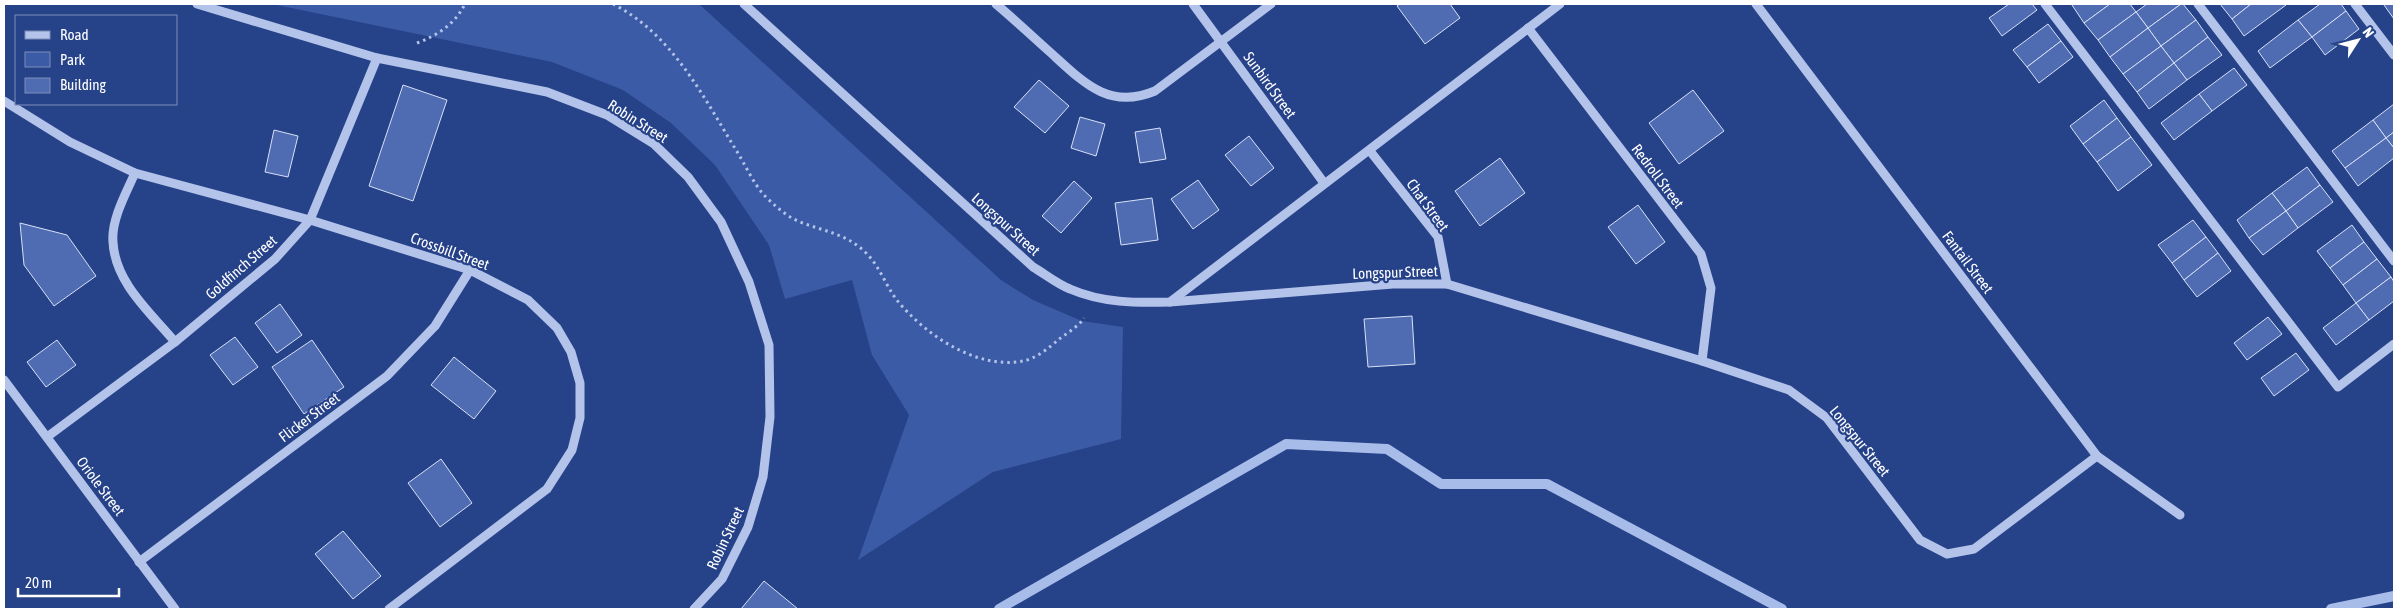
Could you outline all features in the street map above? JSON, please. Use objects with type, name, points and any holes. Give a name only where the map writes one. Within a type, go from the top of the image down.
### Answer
[{"type":"street","name":"Robin Street","points":[[197,4],[376,58],[547,92],[607,115],[654,144],[688,177],[721,222],[749,282],[769,345],[770,417],[763,477],[748,527],[722,578],[694,609]]},
{"type":"street","name":"Longspur Street","points":[[744,4],[1033,267],[1069,289],[1099,299],[1135,303],[1170,302],[1393,284],[1447,284],[1702,361],[1789,390],[1827,418],[1920,540],[1947,554],[1974,549],[2097,456]]},
{"type":"street","points":[[996,4],[1087,85],[1106,94],[1124,98],[1139,98],[1156,91],[1271,4]]},
{"type":"street","name":"Sunbird Street","points":[[1192,4],[1324,183]]},
{"type":"street","points":[[1170,302],[1560,4]]},
{"type":"street","name":"Fantail Street","points":[[1756,4],[2097,456],[2180,515]]},
{"type":"street","points":[[2045,4],[2338,387],[2394,344]]},
{"type":"street","points":[[2198,4],[2394,260]]},
{"type":"street","points":[[2354,4],[2394,56]]},
{"type":"street","name":"Redroll Street","points":[[1528,28],[1701,254],[1711,288],[1702,361]]},
{"type":"street","name":"Goldfinch Street","points":[[47,437],[175,342],[275,259],[310,220],[376,58]]},
{"type":"street","name":"Crossbill Street","points":[[4,101],[70,142],[135,173],[310,220],[470,270],[528,300],[557,328],[571,352],[580,384],[580,418],[572,450],[547,489],[389,609]]},
{"type":"street","name":"Chat Street","points":[[1370,151],[1438,238],[1447,284]]},
{"type":"street","points":[[135,173],[118,210],[112,242],[123,280],[175,342]]},
{"type":"street","name":"Flicker Street","points":[[140,562],[387,376],[435,326],[470,270]]},
{"type":"street","name":"Oriole Street","points":[[4,380],[175,609]]},
{"type":"path","points":[[413,44],[431,38],[458,18],[465,4]]},
{"type":"path","points":[[613,4],[645,25],[671,51],[697,86],[762,193],[781,211],[800,222],[850,240],[866,252],[882,273],[896,298],[916,320],[950,345],[975,358],[1001,363],[1025,361],[1048,348],[1082,321],[1099,299]]},
{"type":"green space","points":[[272,4],[699,4],[1001,280],[1033,300],[1082,321],[1123,327],[1121,439],[993,472],[858,560],[909,415],[872,355],[852,280],[785,299],[769,245],[715,165],[671,123],[623,90],[552,62]]},
{"type":"building","points":[[1400,4],[1450,4],[1460,18],[1425,44],[1397,6]]},
{"type":"building","points":[[2009,4],[2032,4],[2037,10],[2002,36],[1989,18]]},
{"type":"building","points":[[2110,4],[2084,23],[2072,5]]},
{"type":"building","points":[[2110,4],[2130,4],[2136,12],[2098,40],[2084,23]]},
{"type":"building","points":[[2147,4],[2181,4],[2148,28],[2136,12]]},
{"type":"building","points":[[2181,4],[2196,20],[2161,46],[2148,28]]},
{"type":"building","points":[[2220,4],[2251,4],[2232,19]]},
{"type":"building","points":[[2251,4],[2286,5],[2244,36],[2232,19]]},
{"type":"building","points":[[2320,4],[2341,4],[2346,11],[2312,37],[2298,20]]},
{"type":"building","points":[[2394,4],[2394,19],[2384,5]]},
{"type":"building","points":[[2346,11],[2359,29],[2325,55],[2312,37]]},
{"type":"building","points":[[2136,12],[2148,28],[2110,57],[2098,40]]},
{"type":"building","points":[[2196,20],[2208,37],[2174,63],[2161,46]]},
{"type":"building","points":[[2298,20],[2312,37],[2270,68],[2258,51]]},
{"type":"building","points":[[2048,24],[2061,41],[2027,67],[2013,50]]},
{"type":"building","points":[[2148,28],[2161,46],[2123,74],[2110,57]]},
{"type":"building","points":[[2208,37],[2222,55],[2187,80],[2174,63]]},
{"type":"building","points":[[2061,41],[2073,57],[2039,83],[2027,67]]},
{"type":"building","points":[[2161,46],[2174,63],[2137,92],[2123,74]]},
{"type":"building","points":[[2174,63],[2187,80],[2149,109],[2137,92]]},
{"type":"building","points":[[2234,68],[2247,85],[2212,111],[2199,94]]},
{"type":"building","points":[[1039,80],[1069,106],[1045,133],[1014,107]]},
{"type":"building","points":[[403,85],[447,100],[413,201],[369,186]]},
{"type":"building","points":[[1693,90],[1724,131],[1679,164],[1649,123]]},
{"type":"building","points":[[2199,94],[2212,111],[2174,140],[2161,123]]},
{"type":"building","points":[[2104,100],[2117,118],[2083,144],[2070,126]]},
{"type":"building","points":[[2394,104],[2394,132],[2386,138],[2373,120]]},
{"type":"building","points":[[1080,117],[1105,124],[1096,156],[1071,148]]},
{"type":"building","points":[[2117,118],[2131,137],[2097,162],[2083,144]]},
{"type":"building","points":[[2373,120],[2386,138],[2345,168],[2332,151]]},
{"type":"building","points":[[1160,128],[1166,159],[1140,163],[1135,132]]},
{"type":"building","points":[[274,130],[298,136],[288,177],[265,172]]},
{"type":"building","points":[[2394,132],[2394,148],[2386,138]]},
{"type":"building","points":[[1249,136],[1274,168],[1251,186],[1225,155]]},
{"type":"building","points":[[2131,137],[2152,165],[2118,191],[2097,162]]},
{"type":"building","points":[[2386,138],[2394,148],[2394,158],[2358,186],[2345,168]]},
{"type":"building","points":[[1500,158],[1525,193],[1480,226],[1455,191]]},
{"type":"building","points":[[2307,167],[2320,185],[2286,211],[2272,193]]},
{"type":"building","points":[[1198,180],[1219,210],[1193,229],[1171,199]]},
{"type":"building","points":[[1074,181],[1092,198],[1061,233],[1042,216]]},
{"type":"building","points":[[2320,185],[2333,202],[2298,228],[2286,211]]},
{"type":"building","points":[[2272,193],[2286,211],[2249,238],[2237,220]]},
{"type":"building","points":[[1152,198],[1158,240],[1121,245],[1115,203]]},
{"type":"building","points":[[1638,205],[1665,242],[1636,264],[1608,227]]},
{"type":"building","points":[[2286,211],[2298,228],[2263,255],[2249,238]]},
{"type":"building","points":[[2193,220],[2206,237],[2172,263],[2158,245]]},
{"type":"building","points":[[20,223],[67,235],[96,276],[54,306],[24,265]]},
{"type":"building","points":[[2352,225],[2364,242],[2330,268],[2317,251]]},
{"type":"building","points":[[2206,237],[2218,253],[2184,280],[2172,263]]},
{"type":"building","points":[[2364,242],[2377,259],[2343,285],[2330,268]]},
{"type":"building","points":[[2218,253],[2231,271],[2197,297],[2184,280]]},
{"type":"building","points":[[2377,259],[2391,277],[2356,303],[2343,285]]},
{"type":"building","points":[[2391,277],[2394,282],[2394,301],[2369,320],[2356,303]]},
{"type":"building","points":[[2356,303],[2369,320],[2336,345],[2323,328]]},
{"type":"building","points":[[280,304],[302,335],[277,353],[255,323]]},
{"type":"building","points":[[1412,316],[1415,364],[1368,367],[1364,319]]},
{"type":"building","points":[[2268,317],[2282,334],[2247,360],[2234,343]]},
{"type":"building","points":[[235,337],[258,367],[233,385],[210,355]]},
{"type":"building","points":[[57,340],[76,365],[46,387],[27,362]]},
{"type":"building","points":[[312,340],[344,387],[304,414],[272,367]]},
{"type":"building","points":[[2296,353],[2309,370],[2274,396],[2261,378]]},
{"type":"building","points":[[454,357],[496,391],[474,419],[431,385]]},
{"type":"building","points":[[441,459],[472,503],[440,527],[408,483]]},
{"type":"building","points":[[343,531],[381,576],[353,599],[315,554]]},
{"type":"building","points":[[764,581],[798,609],[741,609]]},
{"type":"waterway","points":[[999,609],[1286,444],[1387,449],[1441,484],[1547,484],[1782,609]]},
{"type":"waterway","points":[[2331,609],[2394,596]]}]
